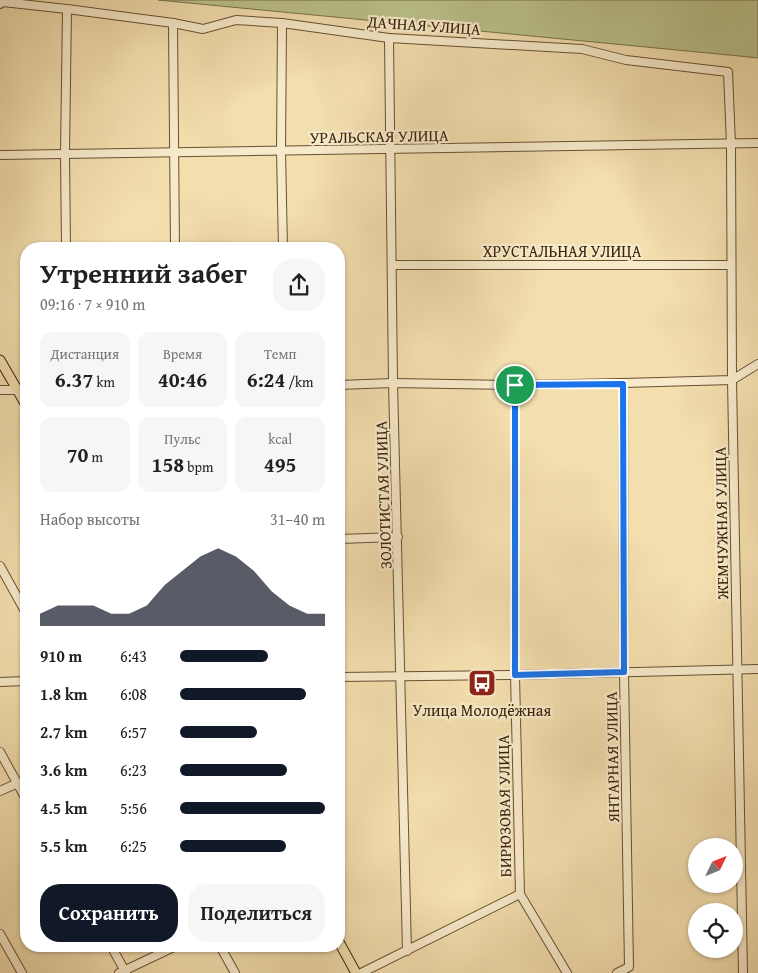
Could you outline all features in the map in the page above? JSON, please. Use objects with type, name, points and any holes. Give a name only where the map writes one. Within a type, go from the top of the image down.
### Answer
[{"type":"main road","points":[[0,360],[20,387]]},
{"type":"main road","points":[[344,952],[356,973]]},
{"type":"street","name":"ДАЧНАЯ УЛИЦА","points":[[0,4],[3,2],[67,8],[203,28],[236,20],[282,23],[389,38],[582,49],[626,60],[728,72]]},
{"type":"street","points":[[66,242],[67,8]]},
{"type":"street","points":[[173,23],[175,242]]},
{"type":"street","points":[[282,23],[280,151],[283,242]]},
{"type":"street","name":"ЗОЛОТИСТАЯ УЛИЦА","points":[[389,38],[393,383],[407,951]]},
{"type":"street","name":"ЖЕМЧУЖНАЯ УЛИЦА","points":[[728,72],[731,144],[730,265],[743,973]]},
{"type":"street","name":"УРАЛЬСКАЯ УЛИЦА","points":[[0,155],[758,143]]},
{"type":"street","name":"ХРУСТАЛЬНАЯ УЛИЦА","points":[[393,264],[730,265]]},
{"type":"street","points":[[345,385],[393,383],[623,384],[732,380],[758,364]]},
{"type":"street","name":"ЯНТАРНАЯ УЛИЦА","points":[[617,973],[629,967],[624,672],[623,384]]},
{"type":"street","name":"БИРЮЗОВАЯ УЛИЦА","points":[[515,385],[515,675],[520,894],[567,973]]},
{"type":"street","points":[[0,390],[20,390]]},
{"type":"street","points":[[345,539],[398,537]]},
{"type":"street","points":[[0,566],[20,602]]},
{"type":"street","points":[[345,677],[758,669]]},
{"type":"street","points":[[0,682],[20,682]]},
{"type":"street","points":[[0,752],[20,788]]},
{"type":"street","points":[[0,791],[18,784]]},
{"type":"street","points":[[361,973],[520,894]]},
{"type":"street","points":[[0,934],[22,973]]},
{"type":"street","points":[[114,952],[123,972],[164,952]]},
{"type":"street","points":[[223,952],[235,973]]},
{"type":"green space","points":[[158,0],[758,0],[758,58],[739,56]]},
{"type":"place","name":"Улица Молодёжная","points":[[482,683]]},
{"type":"route","points":[[623,384],[624,672],[515,675],[515,385],[623,384]]}]
